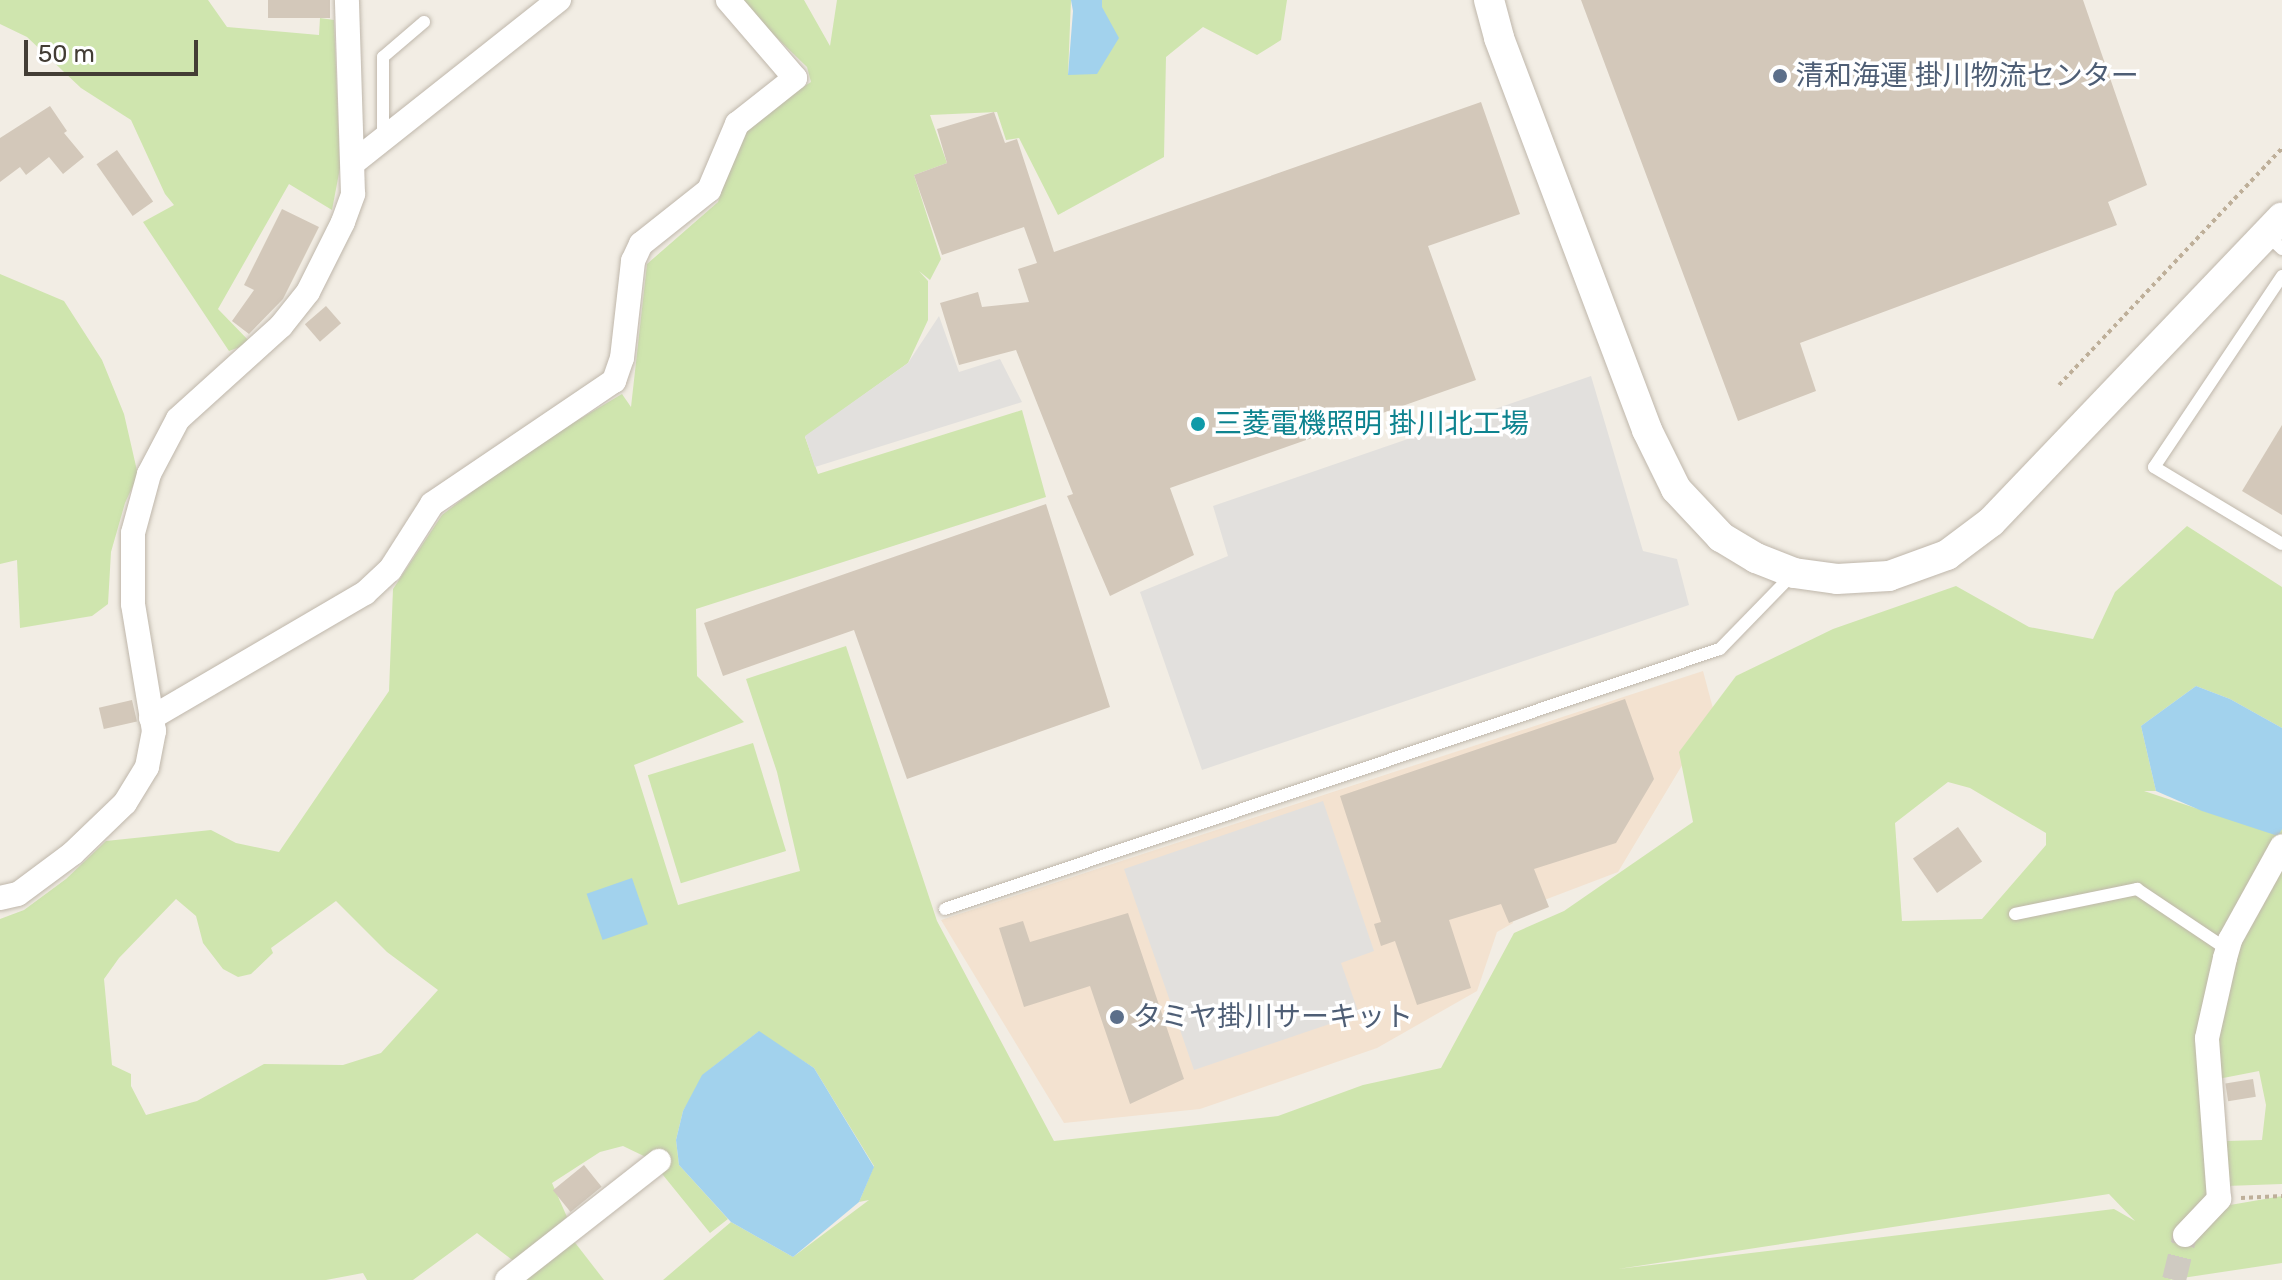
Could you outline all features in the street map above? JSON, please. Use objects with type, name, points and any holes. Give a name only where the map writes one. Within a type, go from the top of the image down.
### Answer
[{"type":"street","points":[[0,898],[18,894],[73,853],[125,803],[147,767],[154,731],[133,604],[133,533],[149,474],[178,419],[281,326],[308,292],[348,208],[353,194],[353,163],[347,0]]},
{"type":"street","points":[[353,163],[559,0]]},
{"type":"street","points":[[151,718],[365,593],[390,570],[432,504],[614,381],[622,358],[633,261],[641,244],[709,190],[737,124],[795,78],[728,0]]},
{"type":"street","points":[[1489,0],[1499,38],[1641,416],[1676,489],[1721,537],[1756,558],[1794,573],[1837,579],[1889,576],[1947,555],[1991,522],[2277,234]]},
{"type":"street","points":[[2185,1235],[2219,1199],[2207,1038],[2228,950],[2282,846]]},
{"type":"street","points":[[507,1280],[659,1161]]},
{"type":"lane","points":[[383,138],[383,57],[424,22]]},
{"type":"lane","points":[[2282,276],[2154,467],[2282,544]]},
{"type":"lane","points":[[945,909],[1720,649],[1794,573]]},
{"type":"lane","points":[[2015,914],[2137,889],[2228,950]]},
{"type":"path","points":[[2059,385],[2282,148]]},
{"type":"path","points":[[2219,1199],[2282,1196]]},
{"type":"shaded area","points":[[939,316],[959,372],[1000,359],[1022,402],[815,467],[805,436],[908,363]]},
{"type":"shaded area","points":[[1591,376],[1643,551],[1677,559],[1689,605],[1202,770],[1140,592],[1228,556],[1213,506]]},
{"type":"shaded area","name":"タミヤ掛川サーキット","points":[[1703,671],[1714,712],[1618,872],[1510,913],[1513,923],[1497,932],[1477,991],[1377,1048],[1200,1109],[1064,1123],[941,920]]},
{"type":"shaded area","points":[[1323,801],[1374,951],[1341,963],[1359,1014],[1194,1070],[1124,869]]},
{"type":"green space","points":[[0,0],[208,0],[227,27],[319,35],[320,18],[334,20],[340,168],[332,210],[289,184],[218,309],[251,343],[229,351],[143,222],[174,205],[165,194],[131,120],[81,88],[27,37],[0,24]]},
{"type":"green space","points":[[738,0],[804,0],[830,46],[837,0],[1071,0],[1068,75],[1102,0],[1287,0],[1281,40],[1257,55],[1203,27],[1166,57],[1164,157],[1058,215],[1019,138],[1006,140],[997,112],[930,115],[947,163],[914,175],[941,259],[930,280],[919,271],[928,281],[928,320],[908,363],[805,437],[818,474],[1022,410],[1046,497],[696,609],[697,676],[744,722],[634,765],[678,905],[800,871],[777,772],[746,679],[846,646],[937,921],[1054,1141],[1278,1116],[1363,1085],[1441,1068],[1514,933],[1564,911],[1693,822],[1679,752],[1736,676],[1833,629],[1956,586],[2029,627],[2093,639],[2115,592],[2187,526],[2282,587],[2282,728],[2230,699],[2196,686],[2141,726],[2156,791],[2144,791],[2277,835],[2282,826],[2282,1184],[2226,1186],[2227,1141],[2262,1140],[2266,1105],[2259,1071],[2218,1079],[2219,1199],[2207,1209],[2282,1196],[2282,1263],[2169,1280],[663,1280],[731,1222],[793,1257],[869,1200],[859,1202],[874,1166],[814,1068],[758,1032],[709,1070],[683,1111],[676,1140],[679,1165],[728,1219],[710,1233],[650,1159],[623,1146],[600,1152],[552,1183],[567,1217],[515,1262],[477,1233],[413,1280],[367,1280],[363,1273],[326,1280],[0,1280],[0,919],[24,910],[66,879],[106,841],[211,830],[236,843],[279,852],[389,691],[393,589],[442,515],[522,453],[622,394],[631,407],[647,264],[718,202],[745,123],[811,82],[807,67]],"holes":[[[1948,782],[1970,788],[2046,833],[2046,845],[1982,919],[1902,921],[1895,823]],[[176,899],[196,916],[203,943],[223,969],[238,977],[251,974],[273,953],[271,948],[336,901],[387,952],[438,990],[381,1053],[343,1065],[264,1064],[197,1101],[146,1115],[131,1086],[131,1074],[112,1065],[104,979],[119,958]],[[2109,1194],[2135,1221],[2114,1209],[1618,1269]]]},
{"type":"green space","points":[[0,274],[64,301],[102,360],[124,414],[138,475],[125,503],[111,552],[108,604],[92,616],[20,628],[17,560],[0,564]]},
{"type":"green space","points":[[753,743],[786,851],[681,883],[648,775]]},
{"type":"green space","points":[[573,1240],[604,1280],[524,1280]]},
{"type":"water","points":[[1071,0],[1102,0],[1102,7],[1119,38],[1097,74],[1068,75],[1073,11]]},
{"type":"water","points":[[2196,686],[2230,699],[2282,728],[2282,829],[2278,836],[2202,811],[2156,791],[2141,726]]},
{"type":"water","points":[[632,878],[648,924],[603,940],[587,894]]},
{"type":"water","points":[[759,1031],[814,1068],[874,1167],[859,1202],[793,1257],[731,1222],[679,1165],[676,1140],[683,1111],[702,1075]]},
{"type":"building","points":[[268,0],[330,0],[330,18],[268,18]]},
{"type":"building","points":[[1581,0],[2083,0],[2147,185],[2108,202],[2117,225],[1800,343],[1816,391],[1738,421]]},
{"type":"building","name":"三菱電機照明 掛川北工場","points":[[1481,102],[1520,214],[1428,246],[1476,380],[1170,488],[1194,555],[1110,596],[1067,496],[1073,494],[1016,350],[959,365],[940,303],[978,292],[982,307],[1029,302],[1018,269],[1037,263],[1024,227],[942,255],[914,175],[947,163],[937,129],[994,112],[1005,143],[1017,139],[1054,252]]},
{"type":"building","points":[[50,106],[67,131],[64,133],[84,157],[63,174],[49,157],[26,175],[20,167],[0,182],[0,138]]},
{"type":"building","points":[[117,150],[153,202],[133,216],[97,164]]},
{"type":"building","points":[[282,209],[319,227],[283,299],[249,334],[232,321],[254,290],[244,285]]},
{"type":"building","points":[[326,306],[341,323],[320,342],[305,324]]},
{"type":"building","points":[[2282,425],[2282,515],[2242,491]]},
{"type":"building","points":[[1046,504],[1110,707],[907,779],[854,630],[723,676],[704,623]]},
{"type":"building","points":[[1625,699],[1654,779],[1616,843],[1534,869],[1549,907],[1509,923],[1501,904],[1449,920],[1471,988],[1417,1005],[1395,941],[1381,946],[1374,924],[1381,922],[1340,796]]},
{"type":"building","points":[[132,700],[137,721],[104,729],[99,708]]},
{"type":"building","points":[[1958,827],[1982,861],[1937,893],[1913,859]]},
{"type":"building","points":[[1128,913],[1184,1079],[1130,1104],[1090,986],[1024,1007],[999,928],[1023,921],[1030,942]]},
{"type":"building","points":[[2253,1079],[2256,1097],[2228,1101],[2225,1083]]},
{"type":"building","points":[[584,1165],[602,1187],[571,1212],[553,1190]]},
{"type":"tunnel","points":[[2174,1280],[2185,1235]]},
{"type":"place","name":"清和海運 掛川物流センター","points":[[1780,76]]},
{"type":"place","name":"三菱電機照明 掛川北工場","points":[[1198,424]]},
{"type":"place","name":"タミヤ掛川サーキット","points":[[1117,1017]]}]
